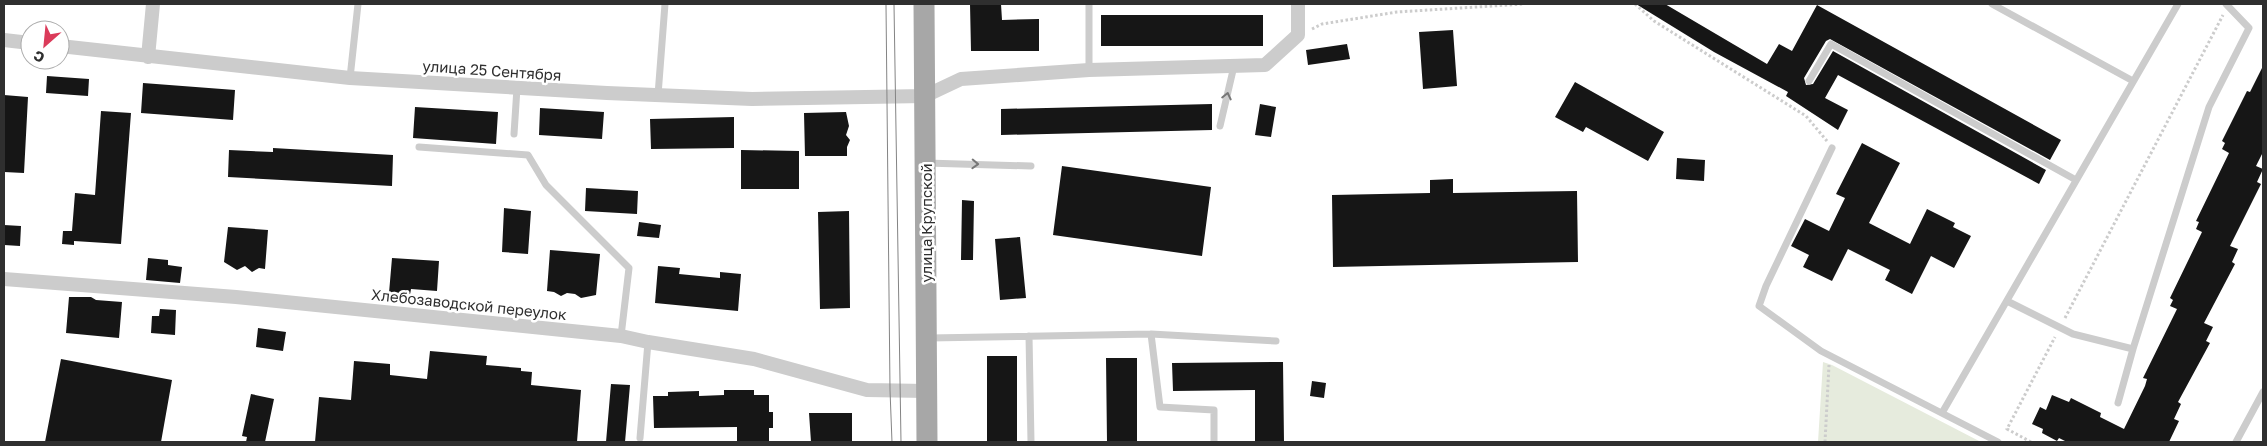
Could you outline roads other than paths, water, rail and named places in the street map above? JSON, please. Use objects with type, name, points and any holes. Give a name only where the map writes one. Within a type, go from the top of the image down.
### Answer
[{"type":"main road","name":"улица Крупской","points":[[924,4],[927,442]]},
{"type":"street","points":[[148,57],[154,4]]},
{"type":"street","points":[[924,96],[962,79],[1090,70],[1265,65],[1298,35],[1298,4]]},
{"type":"street","points":[[4,40],[20,42]]},
{"type":"street","name":"улица 25 Сентября","points":[[70,47],[350,78],[517,88],[752,98],[924,96]]},
{"type":"street","name":"Хлебозаводской переулок","points":[[4,279],[236,297],[621,336],[754,359],[867,390],[926,390]]},
{"type":"lane","points":[[350,78],[358,4]]},
{"type":"lane","points":[[658,95],[665,4]]},
{"type":"lane","points":[[1089,4],[1090,70]]},
{"type":"lane","points":[[1992,4],[2133,81]]},
{"type":"lane","points":[[1942,413],[2178,4]]},
{"type":"lane","points":[[2118,403],[2133,349],[2209,107],[2249,28],[2227,5]]},
{"type":"lane","points":[[1809,81],[1831,44],[2076,180]]},
{"type":"lane","points":[[1220,126],[1234,66]]},
{"type":"lane","points":[[514,134],[517,88]]},
{"type":"lane","points":[[419,147],[528,155],[546,185],[629,268],[621,336]]},
{"type":"lane","points":[[1832,148],[1766,286],[1759,306],[1829,355],[1998,442]]},
{"type":"lane","points":[[926,163],[1031,166]]},
{"type":"lane","points":[[2007,300],[2073,334],[2133,349]]},
{"type":"lane","points":[[926,338],[1151,334],[1276,341]]},
{"type":"lane","points":[[1151,334],[1160,407],[1214,410],[1214,442]]},
{"type":"lane","points":[[1029,336],[1031,442]]},
{"type":"lane","points":[[640,438],[648,342]]},
{"type":"lane","points":[[2236,442],[2263,392]]},
{"type":"tram line","points":[[886,4],[892,442]]},
{"type":"tram line","points":[[894,4],[901,442]]}]
